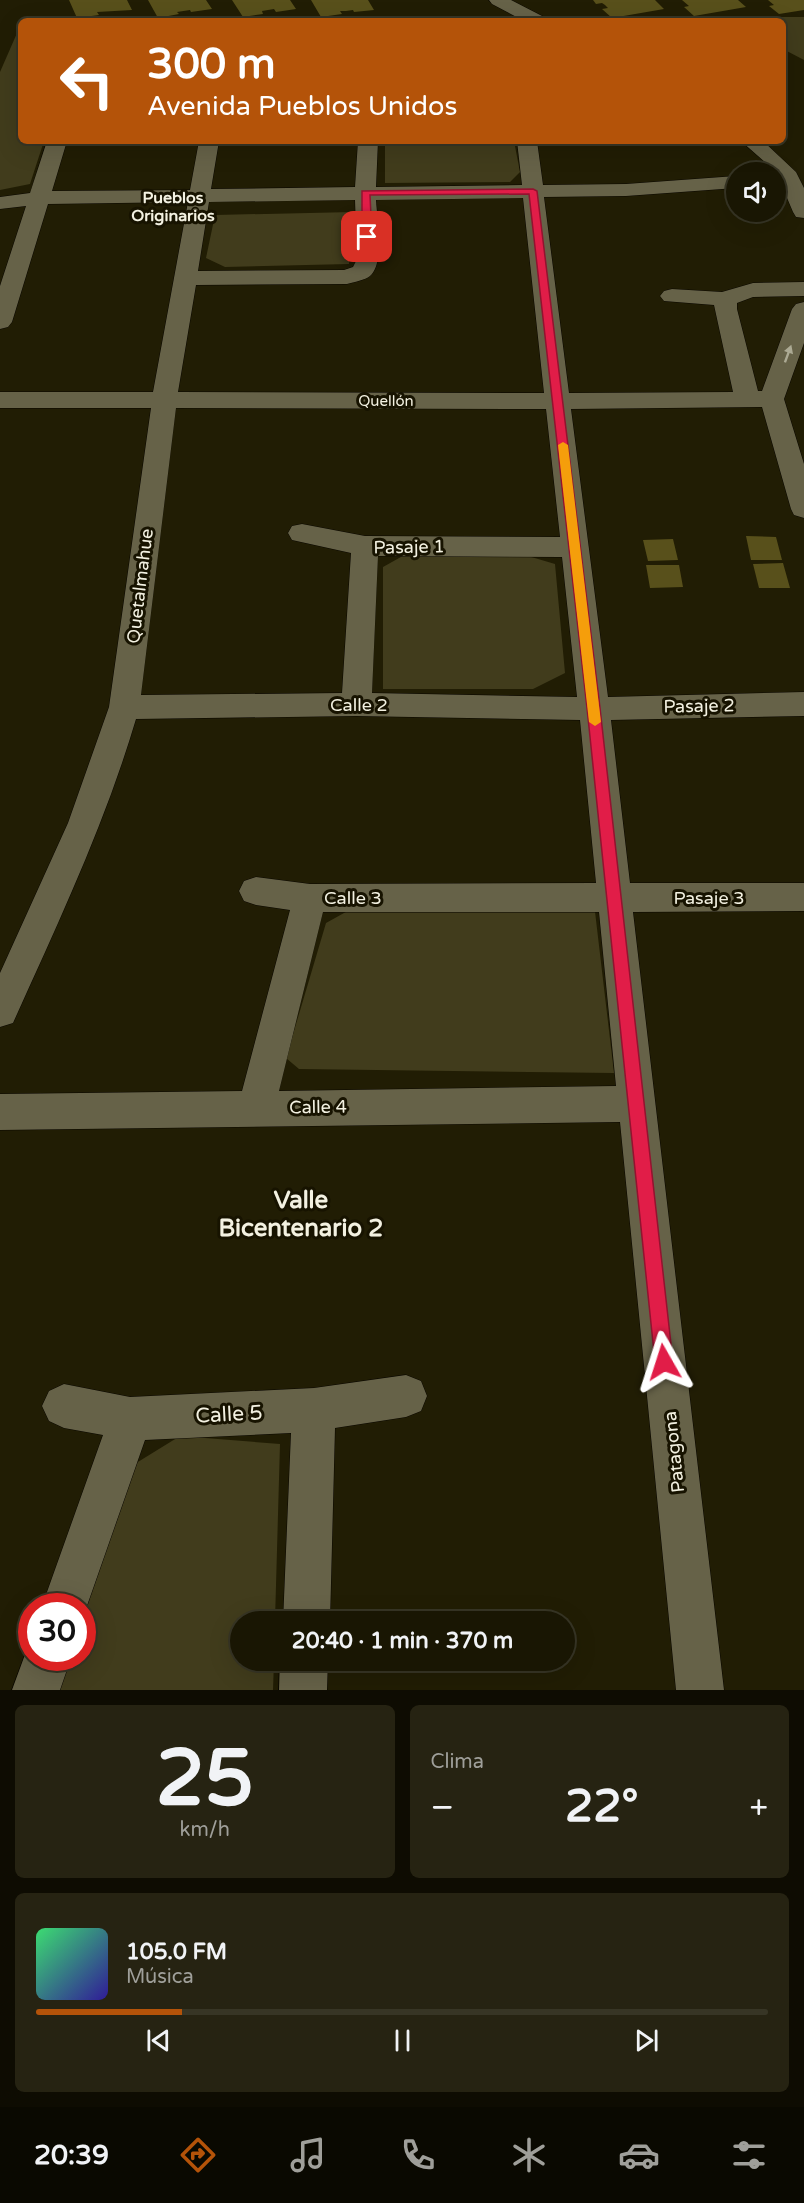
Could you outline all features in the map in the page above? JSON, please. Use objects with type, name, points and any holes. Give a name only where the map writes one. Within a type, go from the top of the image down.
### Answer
[{"type":"street","points":[[498,0],[530,18]]},
{"type":"street","points":[[0,322],[56,144]]},
{"type":"street","name":"Quetalmahue","points":[[0,1011],[81,835],[124,707],[164,401],[209,144]]},
{"type":"street","points":[[186,278],[333,278],[357,275],[362,271],[368,259],[366,193],[368,144]]},
{"type":"street","name":"Patagona","points":[[527,144],[559,401],[573,547],[594,708],[700,1690]]},
{"type":"street","points":[[755,144],[788,171],[804,212]]},
{"type":"street","points":[[0,203],[39,198],[533,191],[660,188],[726,183]]},
{"type":"street","points":[[804,289],[742,292],[726,300],[725,309],[804,509]]},
{"type":"street","points":[[672,297],[708,297],[726,300]]},
{"type":"street","points":[[759,399],[804,309]]},
{"type":"street","name":"Quellón","points":[[0,400],[759,399]]},
{"type":"street","points":[[302,533],[365,546]]},
{"type":"street","name":"Pasaje 1","points":[[357,704],[365,546],[573,547]]},
{"type":"street","name":"Calle 2","points":[[124,707],[357,704],[594,708]]},
{"type":"street","name":"Pasaje 2","points":[[594,708],[804,704]]},
{"type":"street","points":[[256,891],[310,898]]},
{"type":"street","name":"Pasaje 3","points":[[613,898],[804,897]]},
{"type":"street","name":"Calle 3","points":[[256,1108],[310,898],[613,898]]},
{"type":"street","name":"Calle 4","points":[[0,1112],[636,1104]]},
{"type":"street","name":"Calle 5","points":[[64,1406],[130,1419],[314,1410],[406,1396]]},
{"type":"street","points":[[306,1611],[314,1410]]},
{"type":"street","points":[[70,1593],[130,1419]]},
{"type":"street","points":[[36,1690],[43,1671]]},
{"type":"street","points":[[303,1690],[304,1671]]},
{"type":"shaded area","points":[[721,17],[804,17],[804,60],[786,51],[786,18]]},
{"type":"shaded area","points":[[18,31],[18,144],[43,144],[30,184],[0,190],[0,72]]},
{"type":"shaded area","points":[[385,144],[515,144],[520,172],[510,182],[385,183]]},
{"type":"shaded area","points":[[353,212],[349,264],[225,267],[206,258],[215,215]]},
{"type":"shaded area","points":[[408,553],[528,556],[555,564],[565,673],[533,689],[383,689],[383,567]]},
{"type":"shaded area","points":[[594,903],[614,1073],[299,1069],[286,1058],[326,923],[353,908]]},
{"type":"shaded area","points":[[180,1436],[280,1444],[275,1611],[230,1611],[230,1671],[274,1671],[273,1690],[58,1690],[65,1671],[96,1671],[96,1593],[91,1593],[133,1465]]},
{"type":"building","points":[[69,0],[127,0],[132,10],[97,12],[99,15],[77,18]]},
{"type":"building","points":[[148,0],[206,0],[212,9],[177,12],[179,14],[158,18]]},
{"type":"building","points":[[232,0],[290,0],[296,9],[276,12],[274,9],[262,11],[263,14],[243,17]]},
{"type":"building","points":[[311,0],[368,0],[374,10],[340,11],[342,14],[321,17]]},
{"type":"building","points":[[593,0],[655,0],[664,9],[612,18],[602,9],[608,8],[605,5],[596,4]]},
{"type":"building","points":[[682,0],[738,0],[746,7],[694,16],[684,7],[689,6]]},
{"type":"building","points":[[768,0],[804,0],[804,10],[779,14],[769,6],[774,5]]},
{"type":"building","points":[[746,536],[776,537],[782,560],[751,560]]},
{"type":"building","points":[[673,539],[678,560],[648,561],[643,540]]},
{"type":"building","points":[[783,563],[790,588],[759,588],[753,564]]},
{"type":"building","points":[[646,565],[679,565],[683,587],[650,588]]},
{"type":"slow traffic","points":[[563,445],[595,722]]},
{"type":"district","name":"Pueblos Originarios","points":[[173,206]]},
{"type":"district","name":"Valle Bicentenario 2","points":[[301,1214]]},
{"type":"route","points":[[367,237],[366,193],[533,191],[559,401],[573,547],[594,708],[664,1362]]}]
